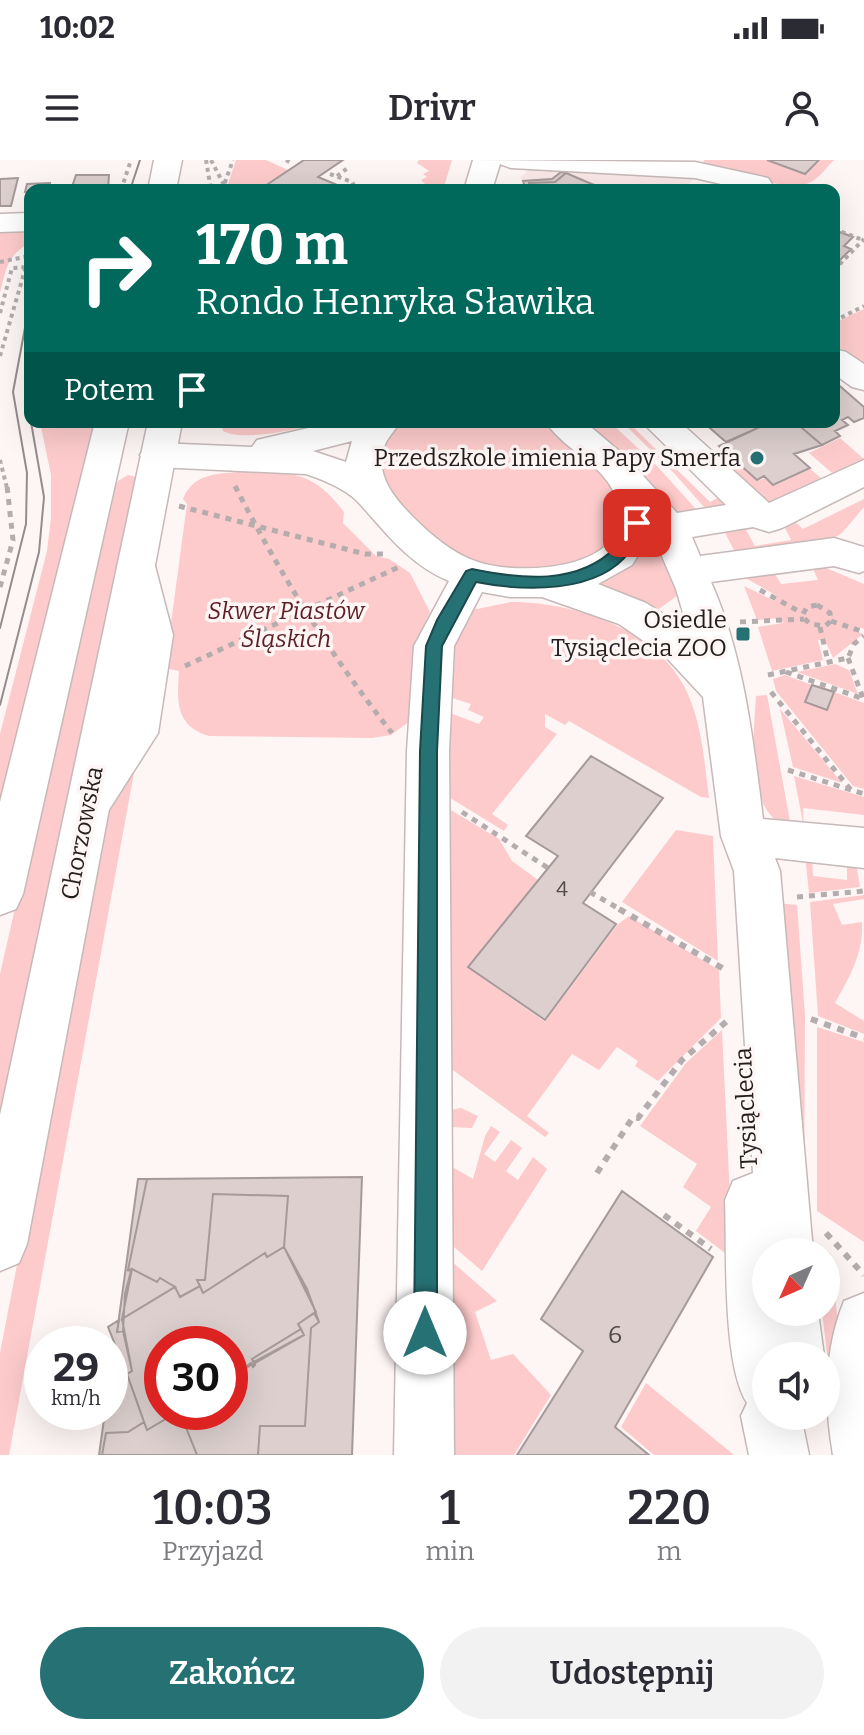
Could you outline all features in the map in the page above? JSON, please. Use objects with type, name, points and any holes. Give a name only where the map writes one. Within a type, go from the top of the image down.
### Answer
[{"type":"street","points":[[163,184],[168,160]]},
{"type":"street","points":[[480,184],[487,160]]},
{"type":"street","points":[[511,160],[695,170],[758,184]]},
{"type":"street","points":[[0,223],[24,222]]},
{"type":"street","points":[[840,363],[864,379]]},
{"type":"street","points":[[0,894],[111,428]]},
{"type":"street","points":[[117,428],[133,445],[161,438],[233,470],[310,462],[337,472],[368,491],[426,552],[472,575],[510,583],[547,584],[622,608],[677,644],[724,693]]},
{"type":"street","points":[[233,470],[353,428]]},
{"type":"street","points":[[368,491],[363,467],[365,450],[379,428]]},
{"type":"street","name":"Tysiąclecia","points":[[570,428],[622,476],[669,528],[689,571],[717,617],[743,836],[757,871],[804,1238]]},
{"type":"street","points":[[665,428],[757,513],[769,519],[864,472]]},
{"type":"street","points":[[94,498],[113,476],[161,438]]},
{"type":"street","name":"Chorzowska","points":[[0,1244],[89,803],[137,733],[153,635],[136,566],[161,438]]},
{"type":"street","points":[[547,584],[600,567],[616,557],[629,542],[638,511],[634,494],[622,476]]},
{"type":"street","points":[[669,528],[757,513]]},
{"type":"street","points":[[689,571],[834,552],[859,559]]},
{"type":"street","points":[[424,1455],[428,791],[434,646],[445,620],[472,575]]},
{"type":"street","points":[[660,631],[683,631],[717,617]]},
{"type":"street","points":[[743,836],[864,848]]},
{"type":"street","name":"Tysiąclecia","points":[[743,836],[732,867],[760,1342]]},
{"type":"street","points":[[863,1455],[857,1428],[858,1344],[864,1321]]},
{"type":"street","points":[[774,1430],[779,1455]]},
{"type":"street","points":[[804,1430],[807,1455]]},
{"type":"path","points":[[123,184],[131,160]]},
{"type":"path","points":[[227,184],[233,160]]},
{"type":"path","points":[[337,176],[349,167]]},
{"type":"path","points":[[330,174],[353,184]]},
{"type":"path","points":[[840,232],[863,242],[840,264]]},
{"type":"path","points":[[0,262],[24,257]]},
{"type":"path","points":[[0,313],[12,268],[24,268]]},
{"type":"path","points":[[10,352],[1,353],[24,278]]},
{"type":"path","points":[[840,318],[864,306]]},
{"type":"path","points":[[0,460],[7,487],[13,540],[3,562],[0,587]]},
{"type":"path","points":[[233,470],[254,526],[304,611],[348,680],[393,734]]},
{"type":"path","points":[[0,488],[7,487]]},
{"type":"path","points":[[177,514],[179,499]]},
{"type":"path","points":[[178,506],[365,554],[387,554]]},
{"type":"path","points":[[176,670],[405,565]]},
{"type":"path","points":[[757,589],[820,627],[828,662]]},
{"type":"path","points":[[803,616],[807,607],[817,605],[830,613],[831,621]]},
{"type":"path","points":[[717,617],[752,624],[803,616]]},
{"type":"path","points":[[820,627],[831,621]]},
{"type":"path","points":[[831,621],[864,634],[854,644],[848,658],[864,699]]},
{"type":"path","points":[[768,675],[848,658]]},
{"type":"path","points":[[785,671],[864,699]]},
{"type":"path","points":[[771,692],[851,790]]},
{"type":"path","points":[[788,770],[864,794]]},
{"type":"path","points":[[428,791],[548,868]]},
{"type":"path","points":[[791,896],[864,891]]},
{"type":"path","points":[[590,892],[724,969]]},
{"type":"path","points":[[811,1019],[864,1038]]},
{"type":"path","points":[[597,1173],[633,1117],[638,1118],[682,1060],[727,1021]]},
{"type":"path","points":[[664,1215],[723,1257]]},
{"type":"path","points":[[840,1261],[864,1275]]},
{"type":"shaded area","points":[[530,169],[695,178],[688,184],[523,184],[521,177]]},
{"type":"green space","points":[[236,160],[266,160],[288,170],[266,184],[228,184]]},
{"type":"green space","points":[[419,160],[452,160],[445,184],[425,184],[421,180],[427,177],[423,174],[429,171],[417,163]]},
{"type":"green space","points":[[704,160],[765,160],[805,175],[821,160],[834,160],[820,175],[804,184],[773,183],[703,164]]},
{"type":"green space","points":[[24,221],[24,247],[12,258],[0,293],[0,222]]},
{"type":"green space","points":[[864,309],[864,373],[840,358],[840,320]]},
{"type":"green space","points":[[41,428],[98,428],[0,821],[0,734],[47,551],[51,475]]},
{"type":"green space","points":[[222,428],[300,428],[244,435],[223,431]]},
{"type":"green space","points":[[395,428],[554,428],[618,489],[622,525],[607,548],[581,564],[524,574],[457,559],[385,493],[379,447]]},
{"type":"green space","points":[[587,428],[616,428],[658,467],[702,516],[677,521]]},
{"type":"green space","points":[[628,428],[634,428],[710,502],[725,494],[733,502],[711,515]]},
{"type":"green space","points":[[840,438],[864,459],[832,473],[809,453]]},
{"type":"green space","points":[[726,453],[757,481],[765,478],[774,486],[810,469],[821,478],[767,505],[712,460]]},
{"type":"green space","name":"Skwer Piastów Śląskich","points":[[239,472],[286,473],[310,480],[332,498],[344,512],[343,523],[376,556],[389,559],[410,573],[430,612],[412,655],[418,661],[410,721],[391,735],[372,738],[209,736],[198,732],[184,719],[179,702],[179,671],[165,668],[187,504],[183,499],[199,480]]},
{"type":"green space","points":[[128,475],[137,477],[0,1142],[0,974],[108,501],[118,481]]},
{"type":"green space","points":[[864,499],[864,507],[842,533],[824,544],[737,556],[721,525],[762,527],[746,530],[755,546],[791,540],[783,524],[789,516],[803,529]]},
{"type":"green space","points":[[651,536],[656,536],[681,593],[656,611],[599,586]]},
{"type":"green space","points":[[826,568],[864,584],[864,629],[858,627],[855,631],[863,634],[833,658],[825,640],[818,640],[823,660],[772,671],[758,627],[783,623],[781,618],[757,620],[744,586],[775,601],[777,596],[744,577],[775,574],[781,584],[818,580],[813,569]]},
{"type":"green space","points":[[511,602],[559,607],[608,622],[631,633],[669,664],[683,684],[694,711],[709,798],[701,797],[569,721],[565,725],[545,714],[545,727],[557,734],[492,814],[508,825],[504,831],[442,793],[442,710],[479,724],[484,717],[468,710],[471,704],[443,695],[445,666],[468,606],[477,609]]},
{"type":"green space","points":[[835,664],[849,670],[858,694],[797,672]]},
{"type":"green space","points":[[785,675],[812,685],[805,702],[827,710],[834,692],[864,703],[864,789],[853,786],[776,691],[773,679]]},
{"type":"green space","points":[[767,695],[791,827],[776,820],[765,807],[758,791],[754,751],[756,696]]},
{"type":"green space","points":[[780,709],[842,783],[793,767]]},
{"type":"green space","points":[[138,751],[33,1326],[24,1326],[24,1373],[9,1455],[0,1455],[0,1353],[104,815]]},
{"type":"green space","points":[[794,776],[864,797],[864,815],[803,808],[804,828]]},
{"type":"green space","points":[[441,804],[499,839],[512,861],[538,880],[467,967],[545,1022],[617,925],[629,916],[719,970],[721,1018],[658,1081],[635,1066],[638,1061],[617,1047],[599,1070],[572,1054],[527,1116],[549,1133],[545,1137],[443,1063]]},
{"type":"green space","points":[[676,830],[713,836],[718,961],[622,902]]},
{"type":"green space","points":[[805,855],[812,855],[813,876],[847,880],[847,860],[857,869],[860,887],[809,893]]},
{"type":"green space","points":[[864,895],[864,899],[833,904],[842,925],[862,922],[858,955],[835,1003],[864,1021],[864,1034],[818,1016],[810,902]]},
{"type":"green space","points":[[768,902],[797,905],[805,1015],[804,1217]]},
{"type":"green space","points":[[817,1027],[864,1042],[864,1242],[817,1211]]},
{"type":"green space","points":[[722,1030],[733,1259],[696,1231],[711,1207],[683,1187],[697,1164],[640,1126],[686,1063]]},
{"type":"green space","points":[[461,1108],[478,1116],[472,1128],[450,1127],[449,1165],[473,1179],[485,1136],[491,1126],[500,1132],[484,1154],[495,1162],[511,1140],[522,1148],[506,1171],[518,1180],[533,1157],[547,1169],[482,1271],[441,1236],[451,1110]]},
{"type":"green space","points":[[442,1253],[497,1301],[475,1312],[491,1360],[513,1354],[551,1395],[514,1455],[442,1455]]},
{"type":"green space","points":[[824,1326],[838,1326],[849,1418],[840,1430],[840,1342],[826,1342]]},
{"type":"green space","points":[[646,1383],[734,1455],[654,1455],[621,1427]]},
{"type":"building","points":[[304,160],[343,160],[318,177],[335,184],[268,184]]},
{"type":"building","points":[[767,160],[819,160],[805,174]]},
{"type":"building","points":[[561,172],[566,173],[555,182],[524,184],[523,181],[552,179]]},
{"type":"building","points":[[566,173],[593,184],[529,183],[555,182]]},
{"type":"building","points":[[76,175],[109,175],[108,184],[73,184]]},
{"type":"building","points":[[18,178],[11,206],[0,206],[0,179]]},
{"type":"building","points":[[840,232],[853,237],[844,246],[851,249],[840,260]]},
{"type":"building","points":[[840,386],[864,407],[864,418],[854,422],[848,417],[842,420],[848,425],[835,431],[840,436],[822,445],[802,428],[840,428]]},
{"type":"building","points":[[710,428],[758,428],[726,442]]},
{"type":"building","points":[[758,428],[802,428],[822,445],[794,454],[810,468],[773,485],[764,476],[757,480],[719,446]]},
{"type":"building","points":[[812,685],[834,692],[827,710],[805,702]]},
{"type":"building","points":[[591,756],[663,798],[583,903],[616,924],[545,1020],[468,967],[558,856],[526,836]]},
{"type":"building","points":[[362,1177],[352,1455],[258,1455],[260,1426],[305,1426],[311,1328],[319,1322],[307,1289],[284,1247],[288,1196],[213,1194],[205,1280],[197,1280],[200,1286],[180,1297],[175,1287],[160,1278],[157,1282],[132,1269],[128,1270],[147,1179]]},
{"type":"building","points":[[138,1179],[147,1179],[128,1270],[131,1271],[125,1294],[123,1326],[118,1326]]},
{"type":"building","points":[[622,1191],[713,1257],[615,1427],[649,1455],[517,1455],[583,1351],[541,1319]]},
{"type":"building","points":[[213,1194],[288,1196],[284,1247],[267,1257],[265,1253],[203,1293],[197,1280],[205,1280]]},
{"type":"building","points":[[284,1247],[316,1312],[298,1324],[301,1329],[252,1359],[253,1367],[251,1363],[248,1365],[248,1326],[144,1326],[144,1422],[128,1377],[132,1371],[128,1326],[123,1326],[122,1319],[175,1287],[180,1297],[200,1286],[203,1293],[265,1253],[267,1257]]},
{"type":"building","points":[[132,1269],[157,1282],[160,1278],[175,1287],[122,1319]]},
{"type":"building","points":[[314,1313],[319,1322],[311,1328],[305,1426],[260,1426],[258,1455],[197,1455],[187,1430],[248,1430],[248,1367],[304,1335],[298,1324]]},
{"type":"building","points":[[301,1329],[304,1335],[254,1362],[252,1359]]},
{"type":"building","points":[[128,1353],[132,1371],[128,1373]]},
{"type":"building","points":[[128,1377],[144,1422],[128,1432],[106,1433],[102,1455],[99,1455],[102,1430],[128,1430]]},
{"type":"building","points":[[144,1422],[144,1430],[187,1430],[197,1455],[102,1455],[106,1433],[128,1432]]},
{"type":"tram line","points":[[132,184],[140,160]]},
{"type":"tram line","points":[[0,628],[26,524],[27,473],[13,392],[24,333]]},
{"type":"tram line","points":[[0,705],[39,552],[44,497],[32,428]]},
{"type":"place","name":"Przedszkole imienia Papy Smerfa","points":[[757,458]]},
{"type":"place","name":"Osiedle Tysiąclecia ZOO","points":[[743,634]]},
{"type":"route","points":[[425,1333],[428,751],[434,646],[445,620],[472,575],[510,583],[547,584],[565,580],[600,567],[616,557],[629,542],[637,523]]}]
